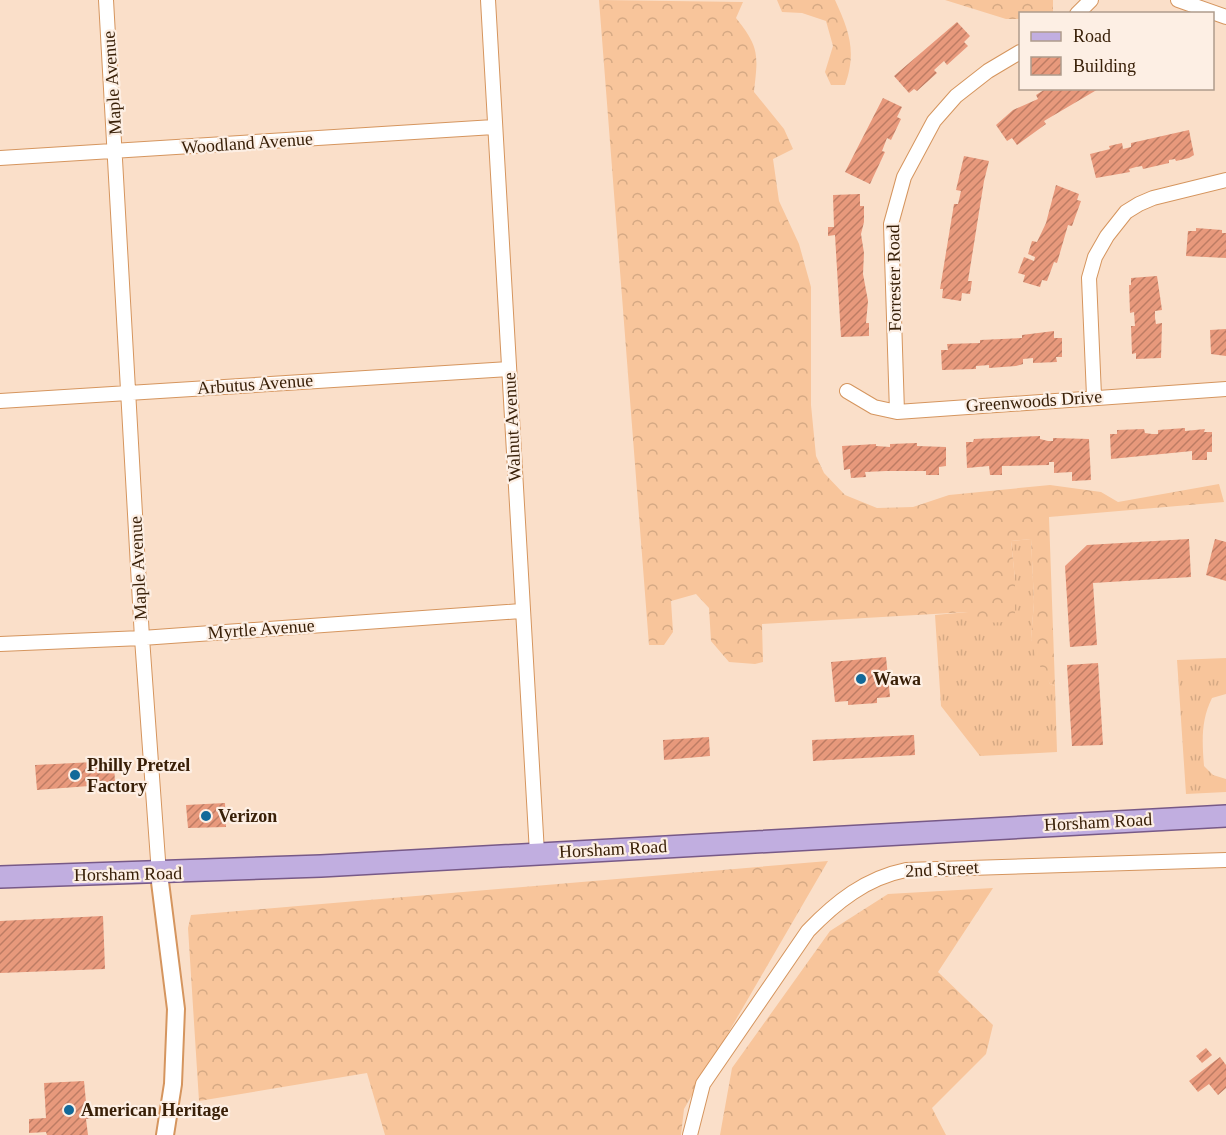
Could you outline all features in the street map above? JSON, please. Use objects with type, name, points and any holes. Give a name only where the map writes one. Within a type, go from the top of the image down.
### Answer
[{"type":"main road","name":"Horsham Road","points":[[0,877],[159,874],[1226,816]]},
{"type":"street","name":"Maple Avenue","points":[[106,0],[117,151],[142,638],[159,874],[176,1009],[173,1084],[165,1135]]},
{"type":"street","name":"Walnut Avenue","points":[[488,0],[521,611],[537,853]]},
{"type":"street","points":[[1079,12],[1091,0]]},
{"type":"street","points":[[1178,0],[1210,12]]},
{"type":"street","name":"Forrester Road","points":[[897,411],[891,224],[904,177],[934,121],[956,96],[988,71],[1019,53]]},
{"type":"street","name":"Woodland Avenue","points":[[0,158],[494,127]]},
{"type":"street","points":[[1094,396],[1089,278],[1095,256],[1107,236],[1126,212],[1139,204],[1168,194],[1226,180]]},
{"type":"street","name":"Arbutus Avenue","points":[[0,400],[509,369]]},
{"type":"street","name":"Greenwoods Drive","points":[[847,391],[874,407],[897,411],[1094,396],[1226,389]]},
{"type":"street","name":"Myrtle Avenue","points":[[0,644],[142,638],[521,611]]},
{"type":"street","name":"2nd Street","points":[[690,1135],[703,1084],[808,931],[835,905],[884,874],[906,870],[1226,860]]},
{"type":"green space","points":[[599,0],[743,2],[736,18],[750,37],[756,52],[754,92],[784,129],[793,149],[773,159],[779,201],[799,244],[811,287],[811,405],[816,456],[824,473],[845,495],[877,508],[913,507],[949,495],[1050,485],[1101,492],[1118,502],[1219,484],[1224,502],[1049,517],[1055,686],[1050,684],[1036,659],[1031,639],[1034,602],[1031,539],[1011,541],[1015,579],[1015,613],[1005,622],[982,623],[968,612],[762,624],[763,662],[755,664],[729,662],[711,641],[709,608],[696,594],[671,601],[673,632],[664,645],[649,645]]},
{"type":"green space","points":[[777,0],[835,0],[850,41],[849,73],[845,85],[831,85],[825,72],[833,46],[826,21],[802,13],[782,12]]},
{"type":"green space","points":[[945,0],[1053,0],[1053,12],[1019,12],[1019,19],[1006,19]]},
{"type":"green space","points":[[1031,539],[1034,602],[1031,639],[1050,684],[1055,686],[1057,752],[980,756],[941,706],[935,615],[968,612],[1015,613],[1015,579],[1011,541]]},
{"type":"green space","points":[[1226,658],[1226,694],[1212,698],[1204,723],[1203,739],[1204,766],[1213,775],[1226,779],[1226,792],[1186,794],[1177,660]]},
{"type":"green space","points":[[828,861],[684,1109],[681,1135],[385,1135],[367,1073],[199,1101],[188,928],[191,915]]},
{"type":"green space","points":[[993,888],[938,972],[993,1025],[986,1054],[932,1108],[946,1135],[720,1135],[732,1068],[830,931],[888,894]]},
{"type":"building","points":[[957,22],[970,36],[964,42],[968,46],[947,65],[944,61],[934,70],[937,73],[917,91],[914,89],[909,93],[894,76]]},
{"type":"building","points":[[1044,90],[1097,90],[1044,121],[1046,124],[1017,145],[1012,138],[1007,141],[996,125],[1013,110],[1038,99],[1036,95]]},
{"type":"building","points":[[883,98],[902,107],[897,117],[901,119],[891,140],[887,138],[882,151],[885,152],[870,184],[845,172]]},
{"type":"building","points":[[1189,130],[1194,155],[1189,158],[1169,160],[1169,163],[1143,169],[1142,166],[1136,167],[1129,169],[1130,172],[1096,178],[1090,154],[1110,149],[1109,146],[1122,143],[1123,149],[1131,147],[1131,143]]},
{"type":"building","points":[[964,156],[989,161],[968,281],[972,281],[970,294],[962,293],[961,301],[942,298],[943,289],[940,289],[954,204],[958,204],[961,191],[956,190]]},
{"type":"building","points":[[1056,185],[1079,194],[1077,200],[1081,201],[1072,226],[1068,225],[1057,263],[1054,262],[1047,281],[1042,280],[1040,287],[1023,282],[1025,275],[1018,273],[1024,257],[1034,261],[1035,257],[1028,254],[1032,241],[1037,242],[1046,223]]},
{"type":"building","points":[[860,194],[860,206],[864,206],[861,234],[864,253],[863,274],[868,301],[866,323],[869,323],[869,336],[841,337],[835,235],[828,236],[828,227],[834,227],[833,195]]},
{"type":"building","points":[[1196,228],[1222,230],[1222,233],[1226,233],[1226,258],[1186,256],[1188,231],[1196,231]]},
{"type":"building","points":[[1157,276],[1162,310],[1155,311],[1155,318],[1156,324],[1162,323],[1161,358],[1136,359],[1136,353],[1132,354],[1131,326],[1135,326],[1134,312],[1130,313],[1129,285],[1131,285],[1131,278]]},
{"type":"building","points":[[1226,329],[1226,356],[1211,354],[1210,330]]},
{"type":"building","points":[[1054,331],[1054,338],[1062,338],[1062,357],[1056,357],[1057,362],[1033,363],[1033,358],[1023,359],[1023,364],[1016,366],[989,368],[989,365],[976,366],[976,369],[942,370],[941,350],[948,350],[947,344],[1022,338],[1022,335]]},
{"type":"building","points":[[1185,428],[1185,431],[1205,429],[1204,432],[1212,432],[1212,452],[1207,452],[1207,460],[1192,460],[1192,451],[1111,459],[1110,434],[1117,434],[1117,430],[1144,429],[1145,433],[1158,434],[1158,430]]},
{"type":"building","points":[[1040,436],[1040,439],[1048,441],[1053,441],[1053,438],[1089,439],[1091,480],[1072,481],[1072,472],[1054,473],[1054,462],[1049,462],[1049,465],[1002,466],[1002,475],[990,475],[989,466],[967,468],[966,442],[973,442],[974,439]]},
{"type":"building","points":[[917,443],[917,446],[946,447],[946,466],[939,467],[939,475],[926,475],[926,471],[886,471],[865,472],[866,477],[851,478],[850,469],[844,470],[842,446],[876,444],[876,446],[890,447],[890,444]]},
{"type":"building","points":[[1189,539],[1191,577],[1093,583],[1097,645],[1070,647],[1065,566],[1087,545]]},
{"type":"building","points":[[1215,539],[1226,542],[1226,581],[1206,575]]},
{"type":"building","name":"Wawa","points":[[886,657],[890,697],[877,698],[877,703],[848,705],[848,701],[835,702],[831,662]]},
{"type":"building","points":[[1098,663],[1103,745],[1072,746],[1067,665]]},
{"type":"building","points":[[914,735],[915,755],[813,761],[812,740]]},
{"type":"building","points":[[709,737],[710,756],[664,760],[663,740]]},
{"type":"building","name":"Philly Pretzel Factory","points":[[114,761],[115,784],[37,790],[35,765]]},
{"type":"building","name":"Verizon","points":[[225,803],[226,827],[188,828],[186,805]]},
{"type":"building","points":[[103,916],[105,969],[0,973],[0,921]]},
{"type":"building","points":[[1206,1048],[1212,1055],[1202,1063],[1196,1056]]},
{"type":"building","points":[[1220,1057],[1226,1065],[1226,1088],[1218,1095],[1209,1084],[1198,1092],[1189,1081]]},
{"type":"building","name":"American Heritage","points":[[84,1081],[86,1102],[91,1102],[92,1118],[86,1119],[88,1135],[29,1133],[29,1119],[46,1118],[44,1083]]},
{"type":"place","name":"Wawa","points":[[861,679]]},
{"type":"place","name":"Philly Pretzel Factory","points":[[75,775]]},
{"type":"place","name":"Verizon","points":[[206,816]]},
{"type":"place","name":"American Heritage","points":[[69,1110]]}]
